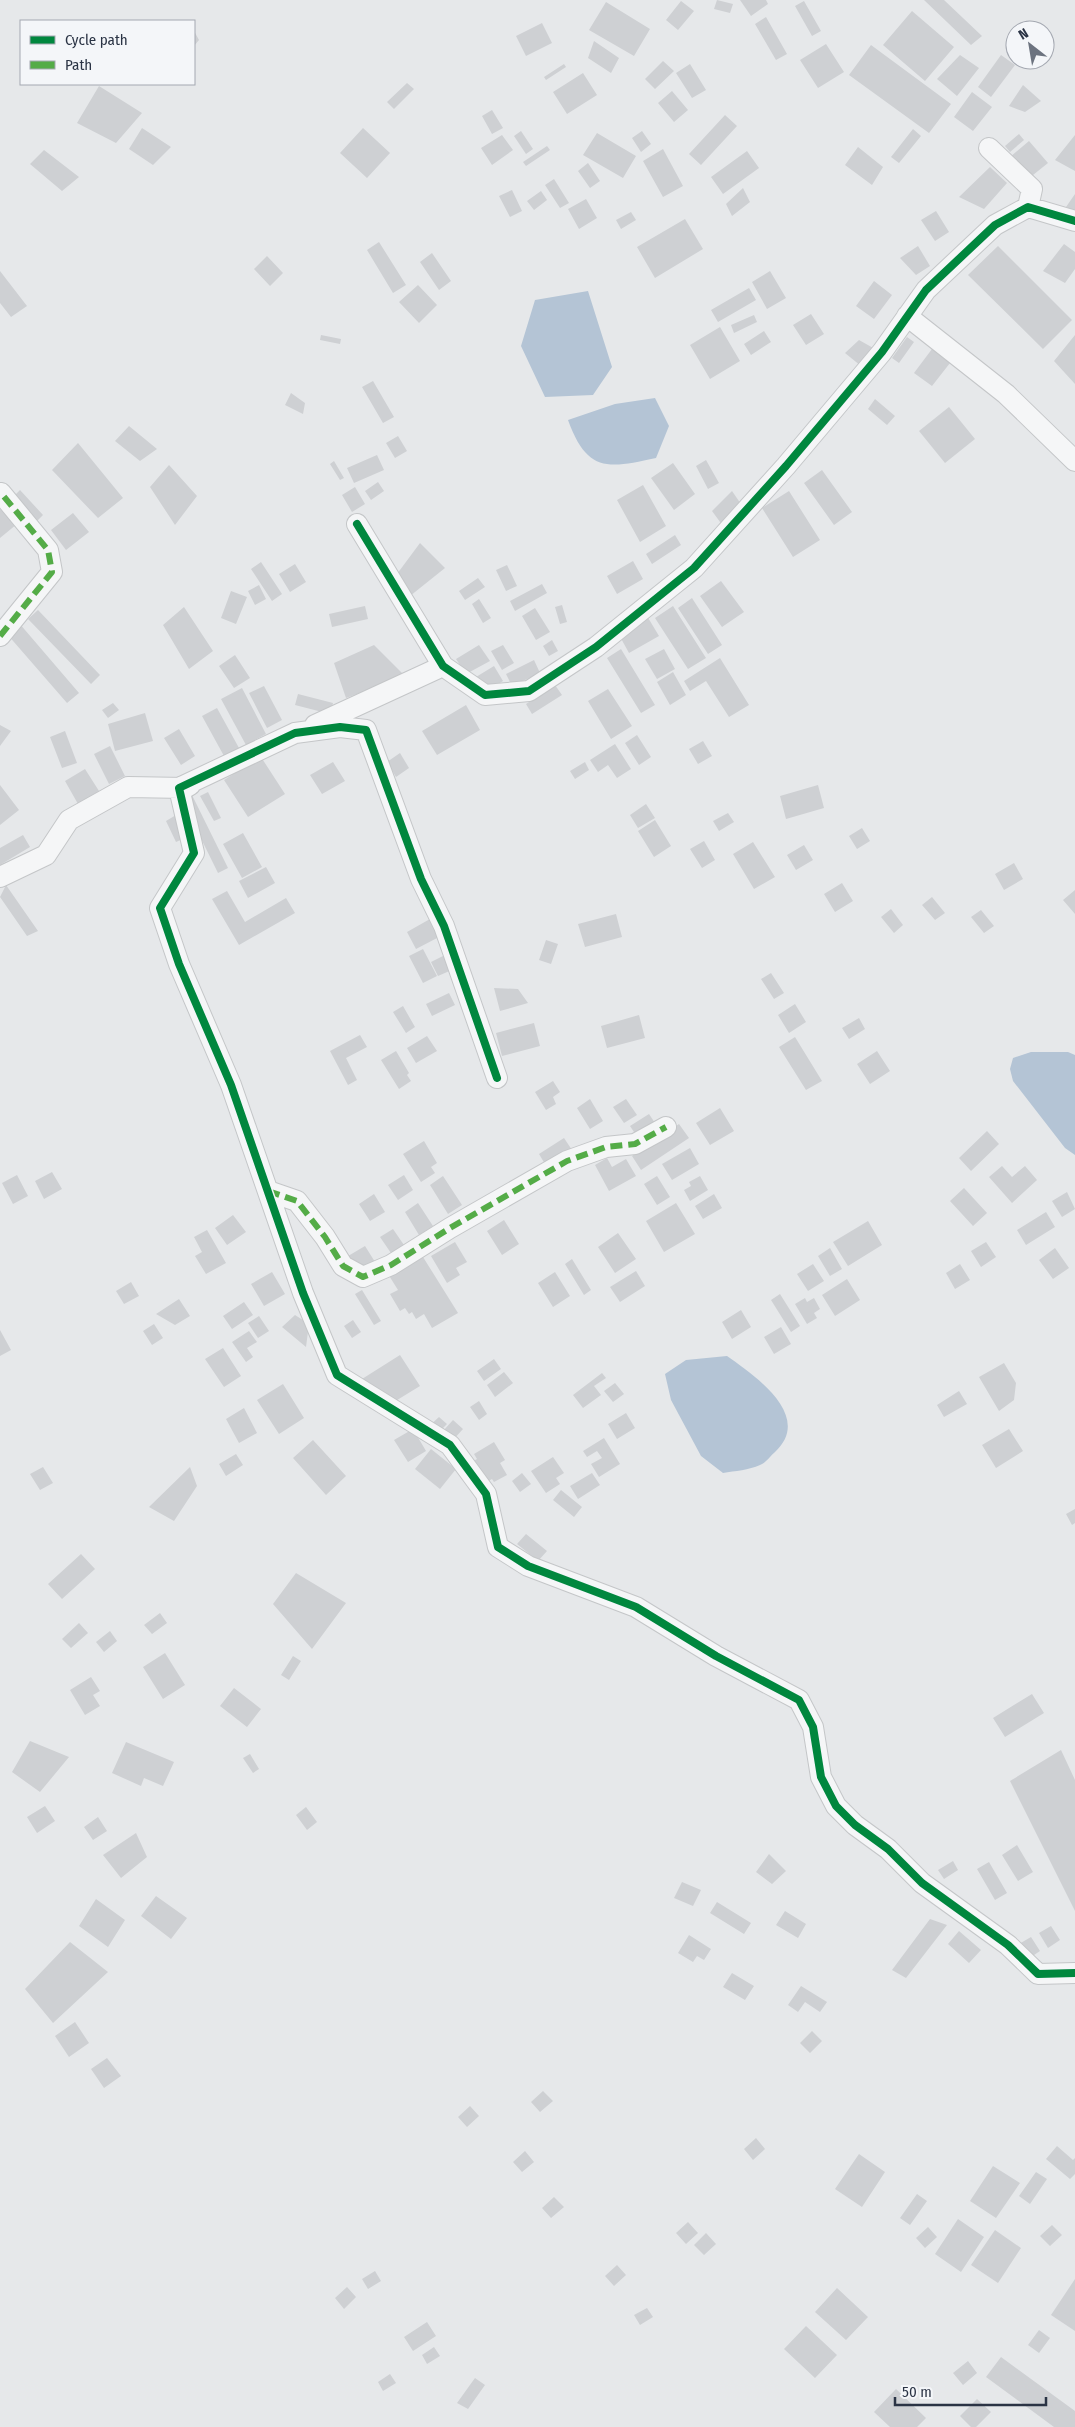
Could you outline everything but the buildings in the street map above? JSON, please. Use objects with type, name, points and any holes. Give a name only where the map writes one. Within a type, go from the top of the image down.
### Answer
[{"type":"street","points":[[989,148],[1032,189],[1028,207]]},
{"type":"street","points":[[357,524],[443,666],[485,695],[529,691],[596,647],[694,568],[786,466],[882,352],[926,290],[995,225],[1028,207],[1075,221]]},
{"type":"street","points":[[908,316],[1006,394],[1075,461]]},
{"type":"street","points":[[0,636],[52,572],[48,550],[1,493]]},
{"type":"street","points":[[0,877],[46,855],[69,820],[128,787],[186,788],[233,762],[443,666]]},
{"type":"street","points":[[498,1078],[444,926],[421,879],[366,730],[340,727],[295,733],[179,788],[194,853],[160,908],[179,964],[231,1084],[303,1293],[337,1375],[450,1445],[486,1494],[498,1547],[528,1566],[636,1607],[716,1656],[799,1700],[812,1727],[821,1777],[836,1806],[855,1825],[888,1849],[922,1883],[1008,1945],[1038,1974],[1075,1973]]},
{"type":"street","points":[[268,1191],[296,1201],[325,1237],[343,1266],[363,1277],[391,1265],[450,1228],[567,1161],[606,1147],[635,1144],[666,1126]]},
{"type":"water","points":[[588,291],[612,367],[593,395],[545,397],[521,346],[535,300]]},
{"type":"water","points":[[655,398],[669,426],[656,458],[624,464],[612,465],[601,463],[591,458],[583,449],[575,437],[568,420],[615,404]]},
{"type":"water","points":[[1031,1052],[1068,1052],[1075,1055],[1075,1155],[1065,1148],[1013,1081],[1010,1069],[1013,1058]]},
{"type":"water","points":[[727,1356],[764,1385],[776,1398],[784,1411],[788,1424],[785,1438],[764,1463],[751,1468],[723,1473],[701,1456],[671,1400],[665,1374],[686,1360]]},
{"type":"marked path","points":[[0,636],[52,572],[48,550],[1,493]]},
{"type":"marked path","points":[[268,1191],[297,1201],[325,1237],[343,1266],[363,1277],[391,1265],[450,1228],[567,1161],[606,1147],[635,1144],[666,1127]]},
{"type":"cycle path","points":[[357,524],[443,666],[485,695],[529,691],[596,647],[694,568],[786,466],[882,352],[926,290],[995,225],[1028,207],[1075,221]]},
{"type":"cycle path","points":[[497,1078],[444,926],[421,879],[366,730],[340,727],[295,733],[179,788],[194,853],[160,908],[179,964],[231,1085],[303,1293],[337,1375],[450,1445],[486,1494],[498,1547],[528,1566],[636,1607],[716,1656],[799,1700],[813,1727],[821,1777],[836,1806],[855,1825],[888,1849],[922,1883],[1008,1945],[1038,1974],[1075,1973]]}]
